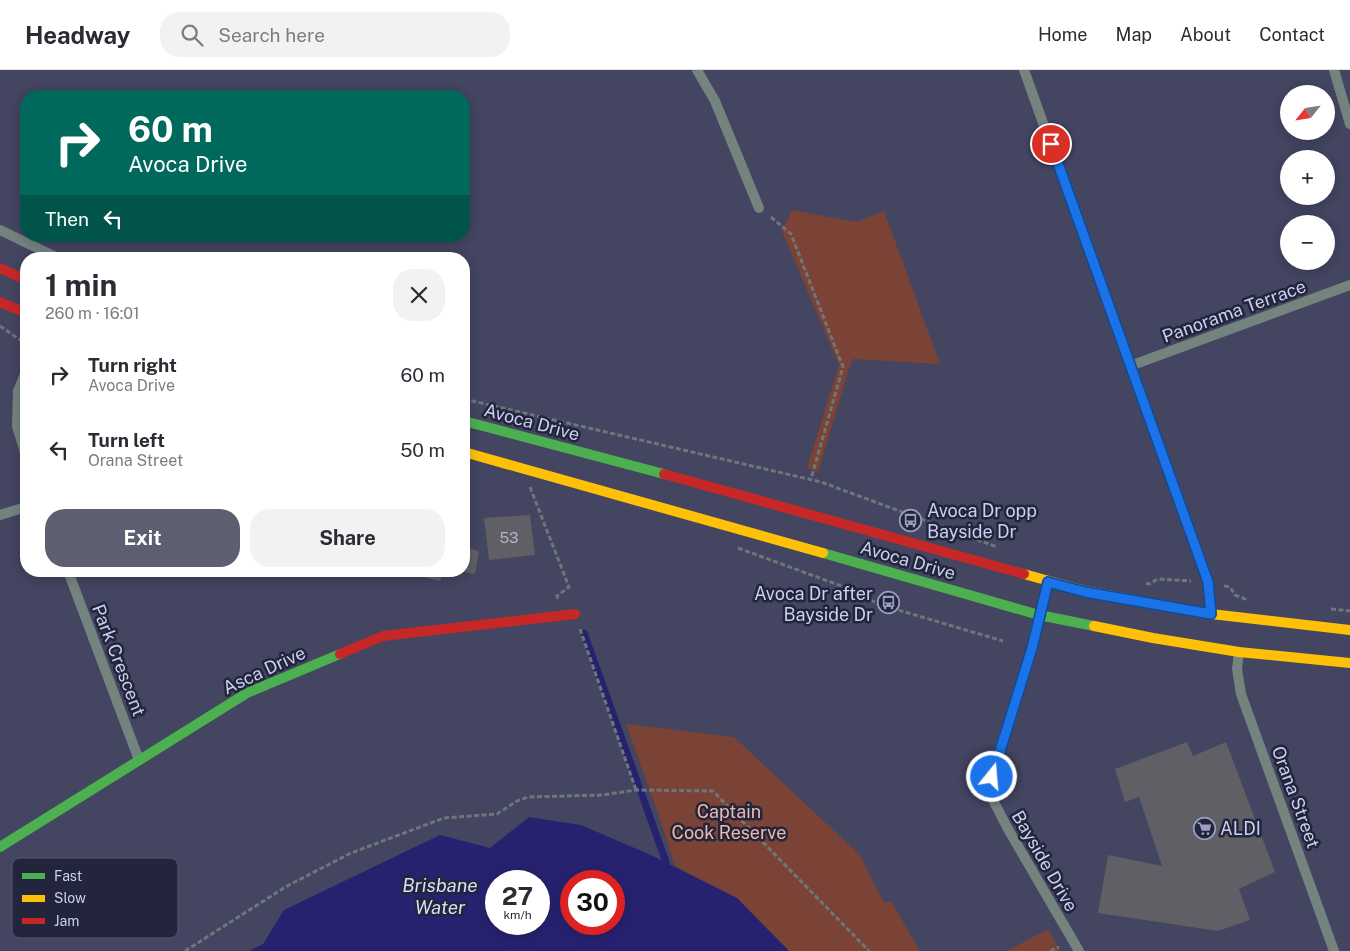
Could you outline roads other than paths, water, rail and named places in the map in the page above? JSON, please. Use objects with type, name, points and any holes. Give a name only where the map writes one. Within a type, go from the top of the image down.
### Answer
[{"type":"main road","points":[[0,268],[20,277]]},
{"type":"main road","points":[[0,302],[20,310]]},
{"type":"main road","name":"Avoca Drive","points":[[470,423],[756,498],[1085,592],[1211,614],[1350,630]]},
{"type":"main road","name":"Avoca Drive","points":[[470,454],[1039,615],[1152,638],[1239,652],[1350,663]]},
{"type":"main road","name":"Asca Drive","points":[[0,847],[247,693],[383,636],[575,614]]},
{"type":"street","points":[[697,70],[715,101],[759,208]]},
{"type":"street","points":[[1024,70],[1208,582],[1211,614]]},
{"type":"street","points":[[1334,70],[1350,124]]},
{"type":"street","points":[[0,230],[20,240]]},
{"type":"street","points":[[25,242],[46,252]]},
{"type":"street","name":"Panorama Terrace","points":[[1130,366],[1350,286]]},
{"type":"street","points":[[20,386],[18,391],[17,426],[20,436]]},
{"type":"street","points":[[0,515],[20,509]]},
{"type":"street","name":"Park Crescent","points":[[70,577],[139,760]]},
{"type":"street","name":"Bayside Drive","points":[[1048,582],[1032,648],[992,777],[991,789],[994,802],[1008,829],[1079,951]]},
{"type":"street","name":"Orana Street","points":[[1239,652],[1236,670],[1242,694],[1334,951]]},
{"type":"water","name":"Brisbane Water","points":[[529,817],[581,825],[653,856],[737,898],[789,951],[249,951],[263,944],[284,910],[440,835],[490,848]]},
{"type":"waterway","points":[[584,633],[666,862]]},
{"type":"place","name":"Avoca Dr opp Bayside Dr","points":[[911,520]]},
{"type":"place","name":"Avoca Dr after Bayside Dr","points":[[889,603]]},
{"type":"place","name":"ALDI","points":[[1204,828]]},
{"type":"park label","name":"Captain Cook Reserve","points":[[729,821]]}]
